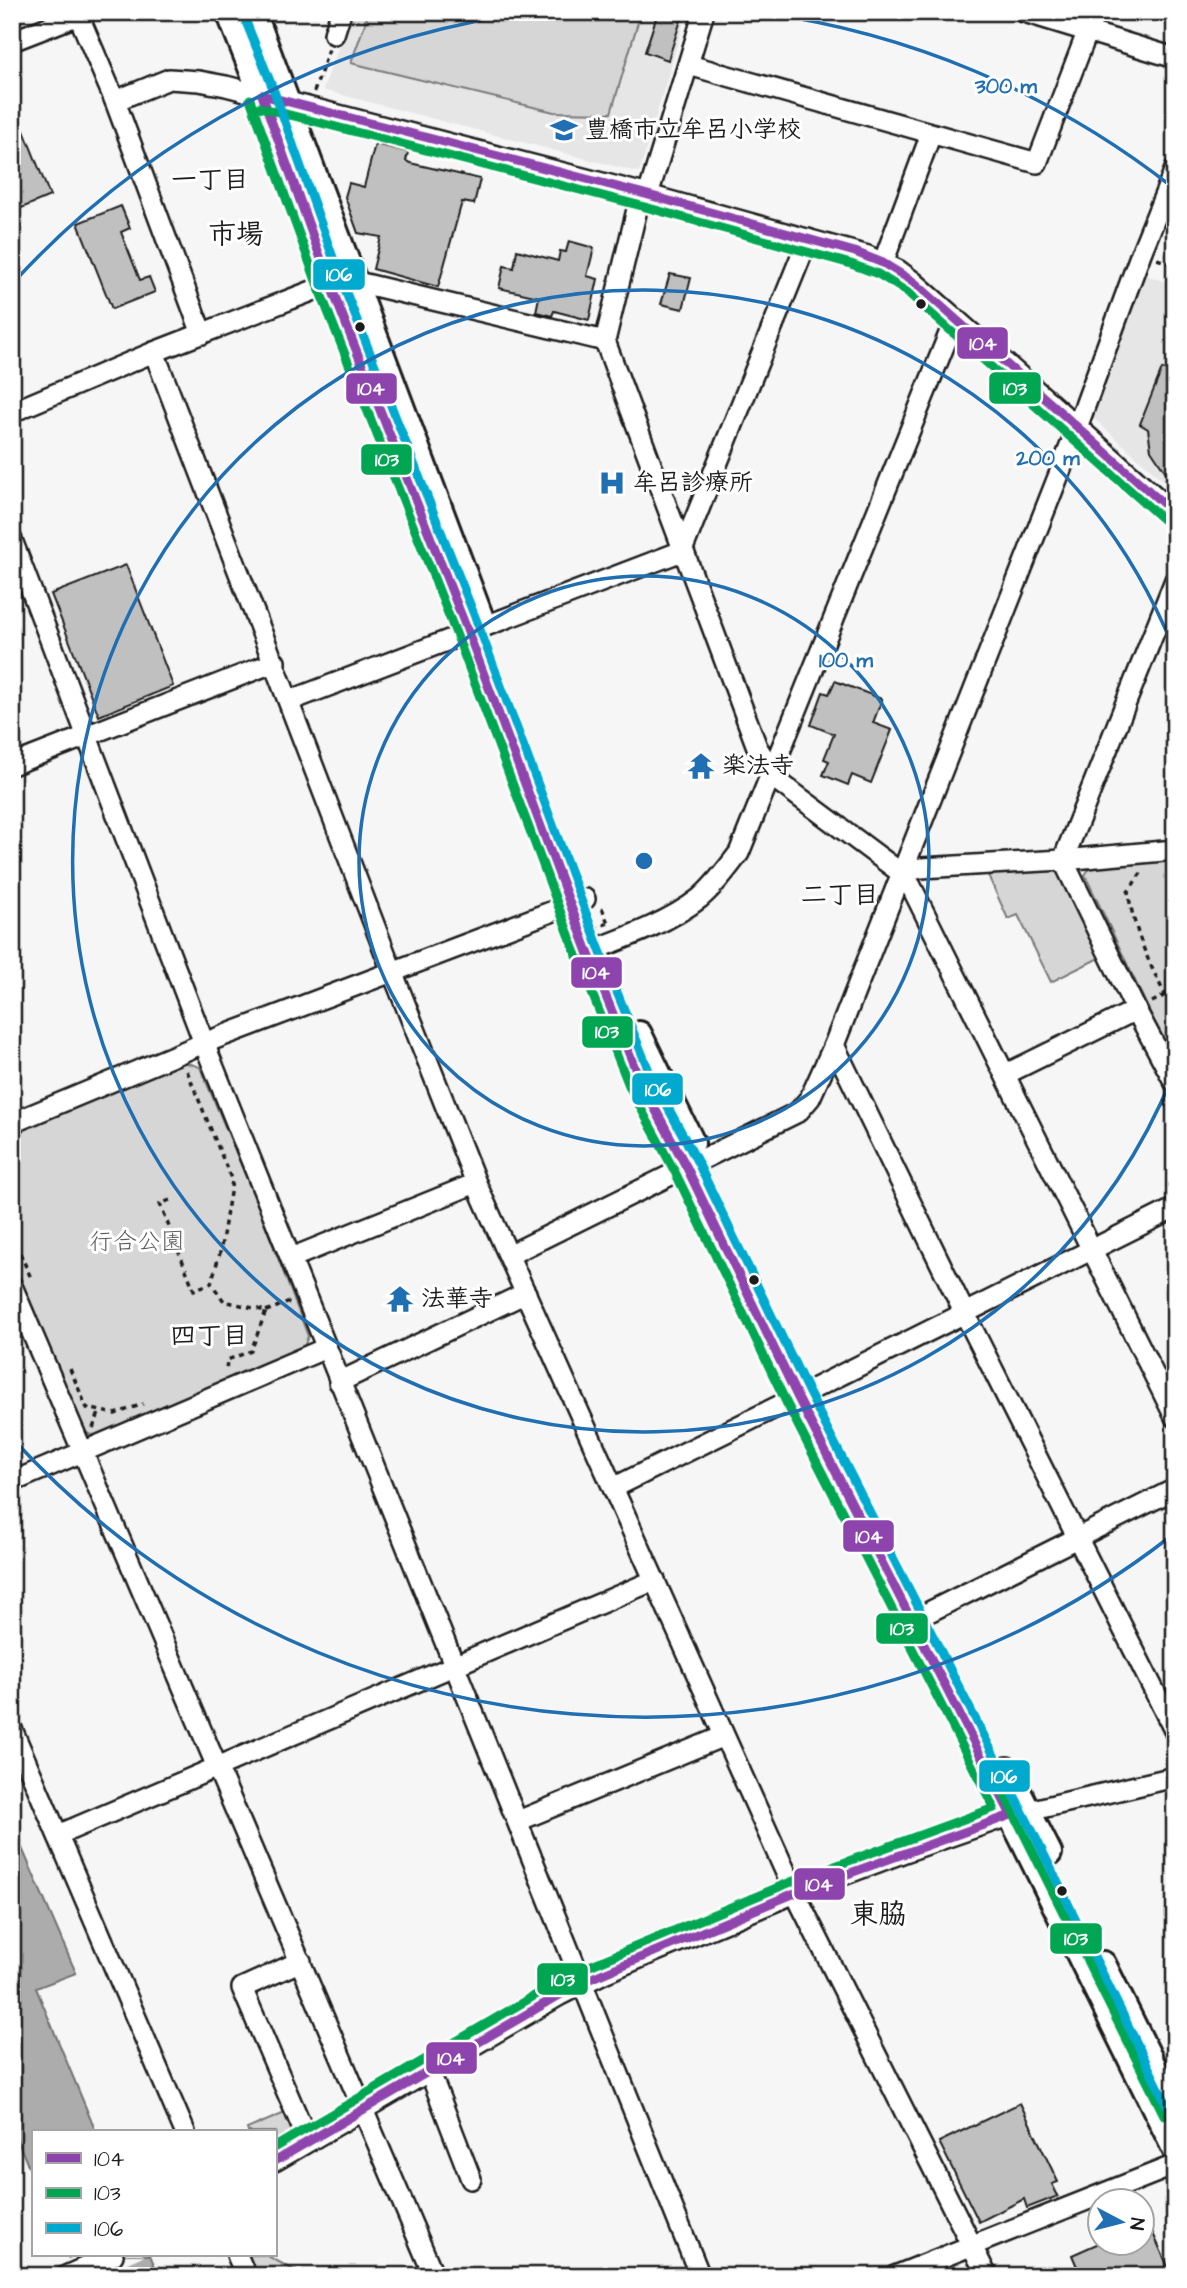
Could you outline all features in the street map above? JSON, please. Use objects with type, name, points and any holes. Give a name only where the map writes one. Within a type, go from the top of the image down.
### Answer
[{"type":"main road","points":[[229,12],[341,283],[476,630],[577,902],[600,940],[694,1164],[805,1395],[1167,2099],[1175,2149]]},
{"type":"main road","points":[[253,12],[286,102],[341,283]]},
{"type":"street","points":[[334,34],[341,12]]},
{"type":"street","points":[[704,12],[645,194],[605,341],[757,747],[779,782],[901,873],[914,893],[1175,1417]]},
{"type":"street","points":[[1024,12],[1175,58]]},
{"type":"street","points":[[689,65],[1037,163],[1095,12]]},
{"type":"street","points":[[12,41],[78,14],[115,100],[202,334]]},
{"type":"street","points":[[115,100],[169,79],[200,80],[645,194],[855,252],[883,263],[914,282],[1175,514]]},
{"type":"street","points":[[883,263],[931,134]]},
{"type":"street","points":[[509,1255],[798,1112],[810,1098],[834,1045],[1077,427],[1175,169]]},
{"type":"street","points":[[289,701],[682,551],[808,239]]},
{"type":"street","points":[[12,412],[154,352],[341,283],[605,341]]},
{"type":"street","points":[[600,940],[682,909],[700,897],[722,876],[739,853],[956,319]]},
{"type":"street","points":[[154,352],[476,1183],[795,1893],[987,2276]]},
{"type":"street","points":[[12,540],[204,1044],[700,2276]]},
{"type":"street","points":[[1175,580],[1063,860],[1175,1083]]},
{"type":"street","points":[[12,765],[275,662]]},
{"type":"street","points":[[901,873],[921,868],[1175,850]]},
{"type":"street","points":[[12,1122],[204,1044],[577,902]]},
{"type":"street","points":[[1006,1074],[1136,1010]]},
{"type":"street","points":[[834,1045],[964,1312],[1175,1732]]},
{"type":"street","points":[[291,1258],[476,1183]]},
{"type":"street","points":[[613,1488],[805,1395],[964,1312],[1175,1208]]},
{"type":"street","points":[[12,1286],[434,2276]]},
{"type":"street","points":[[339,1382],[526,1293]]},
{"type":"street","points":[[12,1482],[326,1348]]},
{"type":"street","points":[[918,1617],[1175,1489]]},
{"type":"street","points":[[58,1835],[655,1580]]},
{"type":"street","points":[[12,1729],[184,2130]]},
{"type":"street","points":[[518,1821],[724,1736]]},
{"type":"street","points":[[276,2160],[580,1983],[795,1893],[902,1853],[1019,1813],[1175,1777]]},
{"type":"street","points":[[301,1961],[242,1988],[308,2141]]},
{"type":"street","points":[[429,2070],[471,2179]]},
{"type":"street","points":[[895,2276],[1175,2165]]},
{"type":"street","points":[[66,2276],[111,2256]]},
{"type":"street","points":[[237,2256],[246,2276]]},
{"type":"path","points":[[313,94],[334,34]]},
{"type":"path","points":[[1158,259],[1175,265]]},
{"type":"path","points":[[1152,870],[1140,874],[1128,892],[1133,923],[1175,1014]]},
{"type":"path","points":[[566,939],[600,940]]},
{"type":"path","points":[[1136,1010],[1175,990]]},
{"type":"path","points":[[187,1071],[232,1181],[220,1253],[211,1283]]},
{"type":"path","points":[[170,1200],[160,1204],[194,1290],[211,1283]]},
{"type":"path","points":[[12,1235],[34,1284]]},
{"type":"path","points":[[211,1283],[224,1301],[266,1311],[297,1300]]},
{"type":"path","points":[[225,1374],[227,1360],[251,1351],[266,1311]]},
{"type":"path","points":[[66,1359],[87,1408],[115,1414],[152,1400]]},
{"type":"shaded area","name":"豊橋市立牟呂小学校","points":[[351,12],[687,12],[640,170],[637,172],[323,90]]},
{"type":"shaded area","points":[[1143,274],[1175,285],[1175,491],[1093,418],[1092,409]]},
{"type":"shaded area","points":[[12,1825],[76,1973],[36,1988],[95,2130],[32,2130],[32,2175],[12,2128]]},
{"type":"shaded area","points":[[68,2256],[150,2256],[159,2276],[78,2276]]},
{"type":"green space","points":[[369,12],[641,12],[611,113],[554,112],[351,63]]},
{"type":"green space","points":[[1175,857],[1175,1065],[1085,875],[1091,866]]},
{"type":"green space","points":[[1060,870],[1103,956],[1051,982],[1018,915],[1008,919],[986,871]]},
{"type":"green space","name":"行合公園","points":[[184,1062],[200,1067],[253,1193],[308,1336],[304,1347],[98,1438],[84,1432],[12,1269],[12,1132]]},
{"type":"green space","points":[[287,2112],[294,2129],[276,2139],[276,2130],[247,2129]]},
{"type":"green space","points":[[248,2256],[268,2256],[305,2276],[257,2276]]},
{"type":"pier","points":[[75,2256],[143,2256],[99,2276],[74,2276],[66,2260]]},
{"type":"building","points":[[658,12],[682,17],[668,60],[645,52]]},
{"type":"building","points":[[13,103],[50,196],[17,210],[12,198]]},
{"type":"building","points":[[375,144],[408,152],[406,161],[410,163],[480,179],[474,204],[462,202],[438,287],[373,269],[381,237],[358,233],[345,197],[349,183],[364,187]]},
{"type":"building","points":[[121,206],[130,228],[121,232],[140,280],[149,277],[155,292],[112,309],[78,223]]},
{"type":"building","points":[[569,241],[594,248],[587,276],[598,279],[589,320],[554,311],[552,316],[536,312],[539,297],[499,288],[504,266],[514,268],[517,250],[558,261],[560,251],[566,252]]},
{"type":"building","points":[[670,274],[691,278],[683,309],[661,304]]},
{"type":"building","points":[[1162,369],[1175,374],[1175,486],[1151,450],[1148,429],[1140,424]]},
{"type":"building","points":[[126,565],[173,686],[99,716],[51,594]]},
{"type":"building","points":[[835,681],[882,699],[873,723],[892,730],[871,783],[852,775],[848,785],[823,775],[829,761],[824,759],[834,734],[811,725],[823,692],[829,694]]},
{"type":"building","points":[[1020,2103],[1058,2182],[1052,2184],[1058,2196],[1027,2208],[1024,2199],[979,2222],[939,2142]]},
{"type":"building","points":[[1156,2240],[1170,2271],[1159,2276],[1081,2276],[1072,2255],[1086,2249],[1086,2256],[1156,2256]]},
{"type":"transit line","name":"106","points":[[242,12],[274,91],[341,280],[479,627],[599,948],[652,1078],[698,1163],[809,1393],[1033,1832],[1175,2121]]},
{"type":"transit line","name":"104","points":[[262,95],[330,284],[468,632],[588,952],[641,1083],[687,1168],[798,1398],[1011,1815]]},
{"type":"transit line","name":"104","points":[[262,95],[641,193],[855,252],[883,263],[914,282],[1175,514]]},
{"type":"transit line","name":"103","points":[[250,99],[319,289],[457,636],[577,956],[630,1088],[676,1174],[787,1404],[994,1808],[791,1882],[575,1972],[276,2146]]},
{"type":"transit line","name":"103","points":[[259,107],[638,205],[851,264],[878,274],[907,292],[1167,523]]},
{"type":"transit line","name":"103","points":[[988,1762],[1164,2115]]},
{"type":"transit line","name":"104","points":[[276,2160],[580,1983],[795,1893],[1011,1815]]},
{"type":"place","name":"豊橋市立牟呂小学校","points":[[564,130]]},
{"type":"place","name":"牟呂診療所","points":[[612,483]]},
{"type":"place","name":"楽法寺","points":[[701,766]]},
{"type":"place","name":"法華寺","points":[[400,1299]]},
{"type":"district","name":"一丁目","points":[[210,180]]},
{"type":"district","name":"市場","points":[[236,234]]},
{"type":"district","name":"二丁目","points":[[840,895]]},
{"type":"district","name":"四丁目","points":[[209,1336]]},
{"type":"district","name":"東脇","points":[[878,1914]]}]
